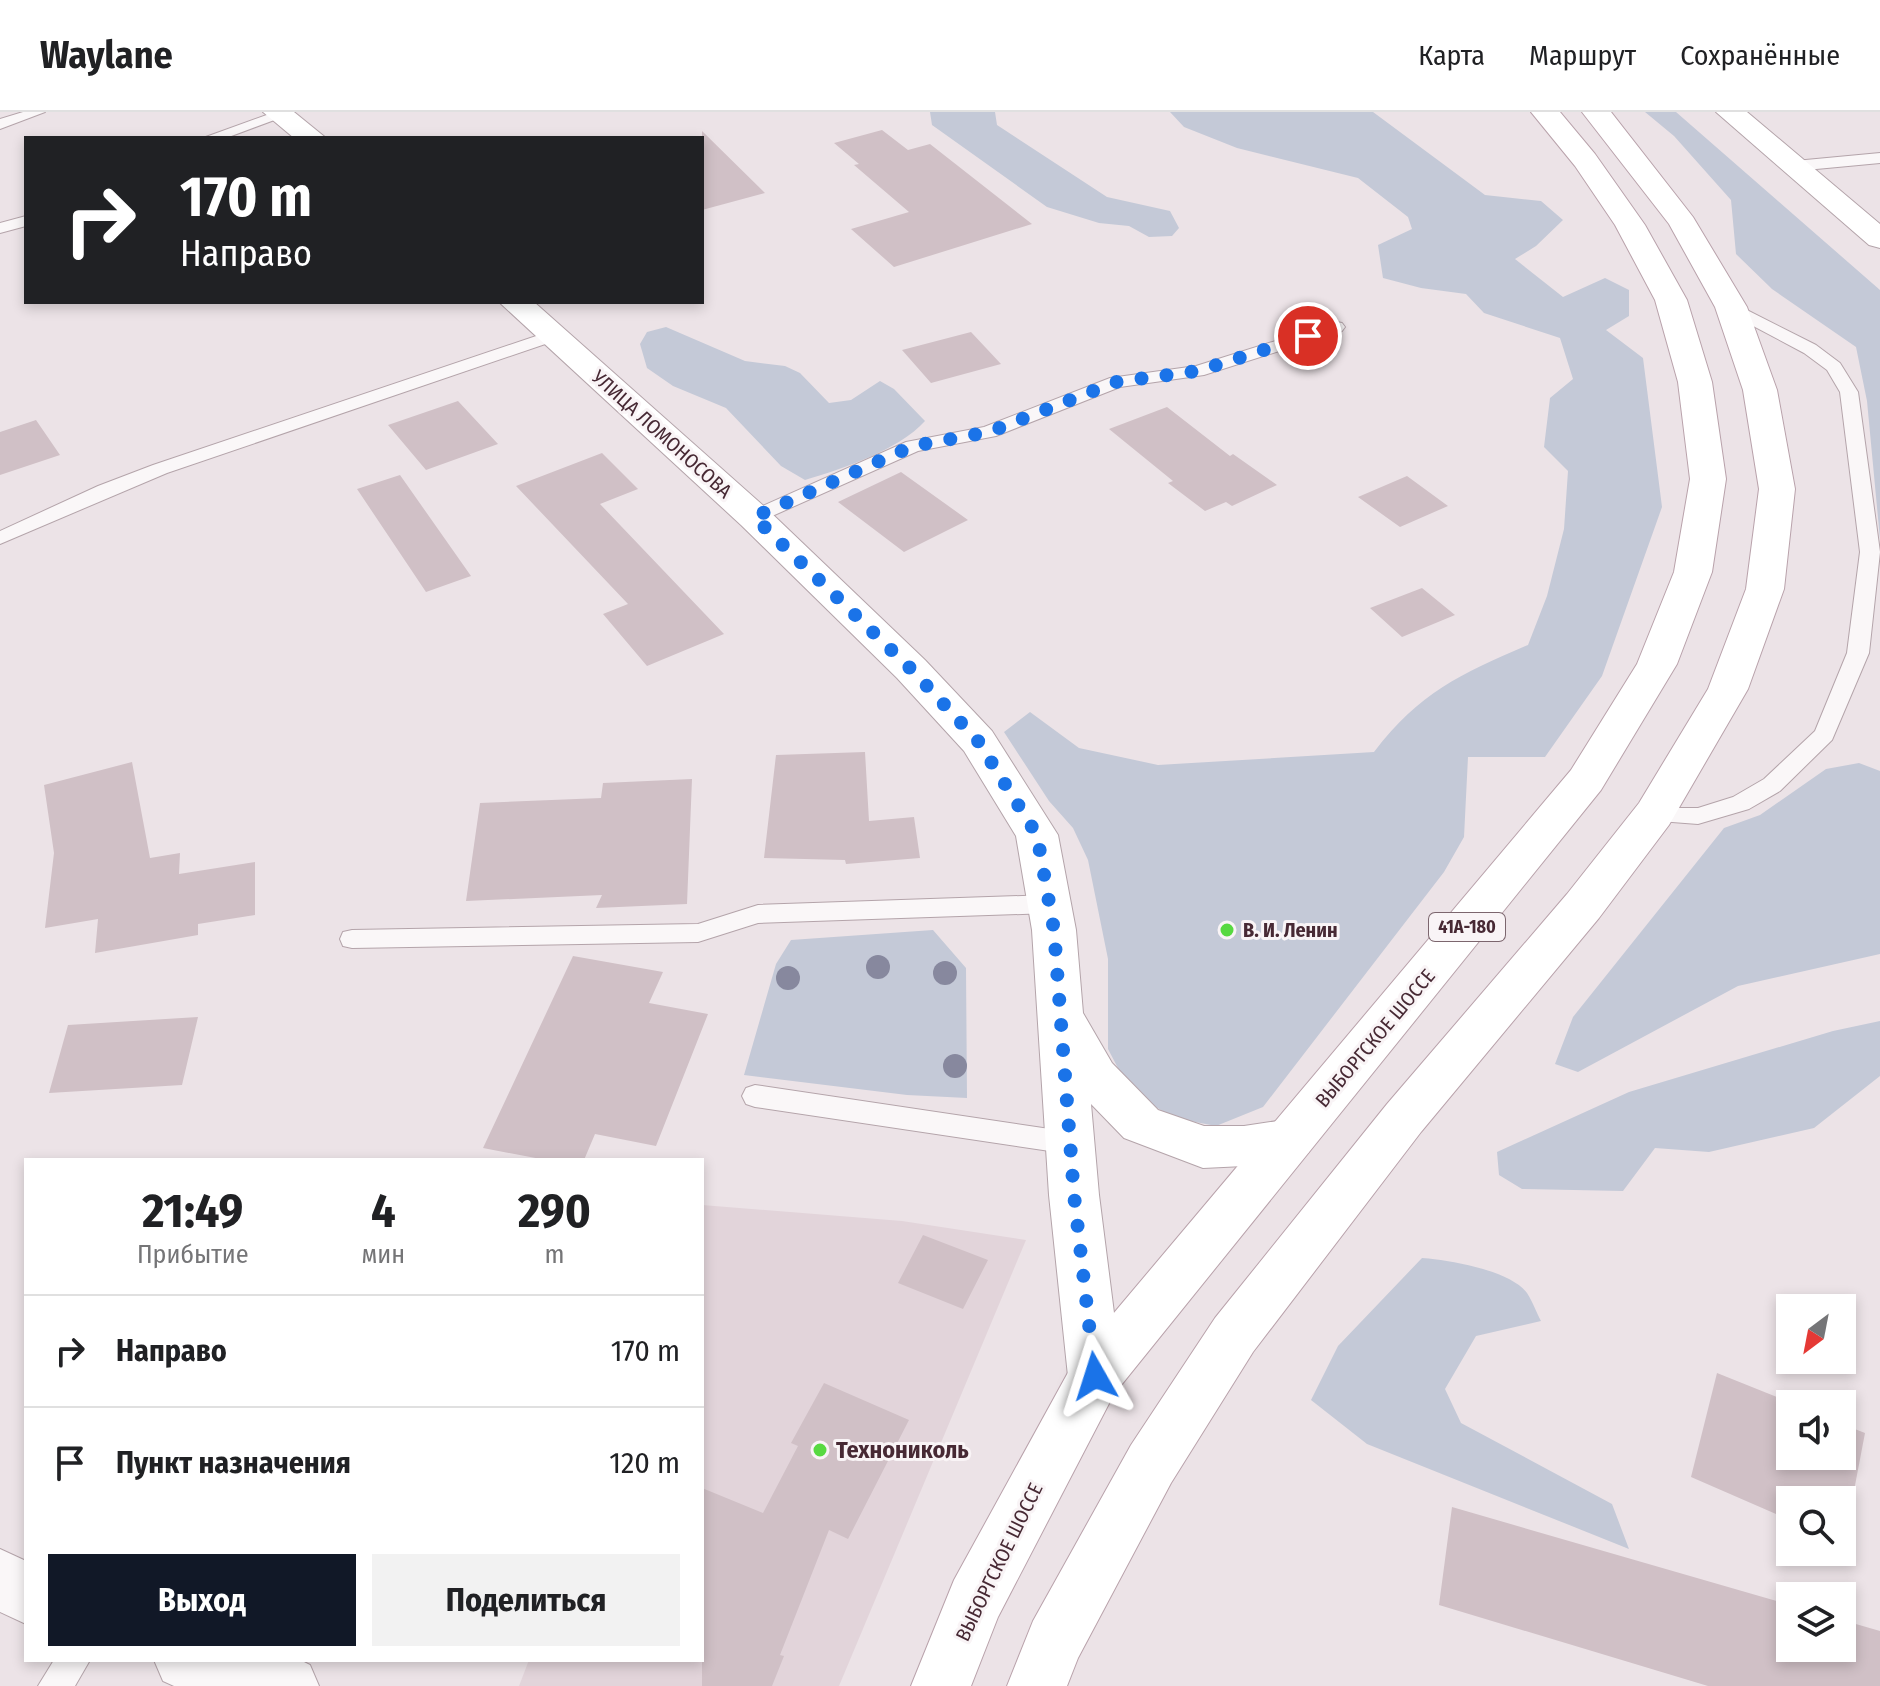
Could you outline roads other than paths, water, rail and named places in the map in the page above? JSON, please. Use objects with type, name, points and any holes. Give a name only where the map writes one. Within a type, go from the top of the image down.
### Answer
[{"type":"main road","name":"ВЫБОРГСКОЕ ШОССЕ","points":[[941,1686],[975,1601],[1095,1376],[1586,780],[1657,664],[1693,572],[1708,479],[1695,382],[1671,300],[1630,225],[1585,160],[1545,112]]},
{"type":"main road","points":[[1037,1686],[1054,1642],[1151,1464],[1234,1335],[1404,1118],[1583,906],[1654,814],[1728,689],[1765,589],[1777,489],[1760,390],[1731,307],[1683,223],[1596,112]]},
{"type":"main road","points":[[1730,112],[1873,227]]},
{"type":"main road","points":[[279,114],[309,136]]},
{"type":"main road","name":"УЛИЦА ЛОМОНОСОВА","points":[[517,304],[754,517],[911,669],[978,741],[1037,835],[1054,930],[1070,1143],[1095,1376]]},
{"type":"main road","name":"УЛИЦА ЛОМОНОСОВА","points":[[1058,1007],[1095,1077],[1141,1124],[1203,1147],[1244,1146],[1291,1139]]},
{"type":"street","points":[[0,1578],[24,1594]]},
{"type":"street","points":[[192,1662],[289,1686]]},
{"type":"lane","points":[[0,124],[38,112]]},
{"type":"lane","points":[[217,136],[279,114]]},
{"type":"lane","points":[[1795,166],[1880,158]]},
{"type":"lane","points":[[0,228],[24,222]]},
{"type":"lane","points":[[1654,814],[1698,816],[1741,803],[1772,785],[1824,735],[1858,653],[1870,552],[1849,392],[1834,367],[1810,349],[1731,307]]},
{"type":"lane","points":[[754,517],[913,446],[989,432],[1116,382],[1198,371],[1336,327]]},
{"type":"lane","points":[[0,538],[105,490],[160,469],[554,335]]},
{"type":"lane","points":[[352,939],[698,933],[758,914],[1049,904]]},
{"type":"lane","points":[[755,1096],[1070,1143]]},
{"type":"lane","points":[[55,1686],[73,1662]]},
{"type":"place","name":"В. И. Ленин","points":[[1227,930]]},
{"type":"place","name":"Технониколь","points":[[820,1450]]}]
